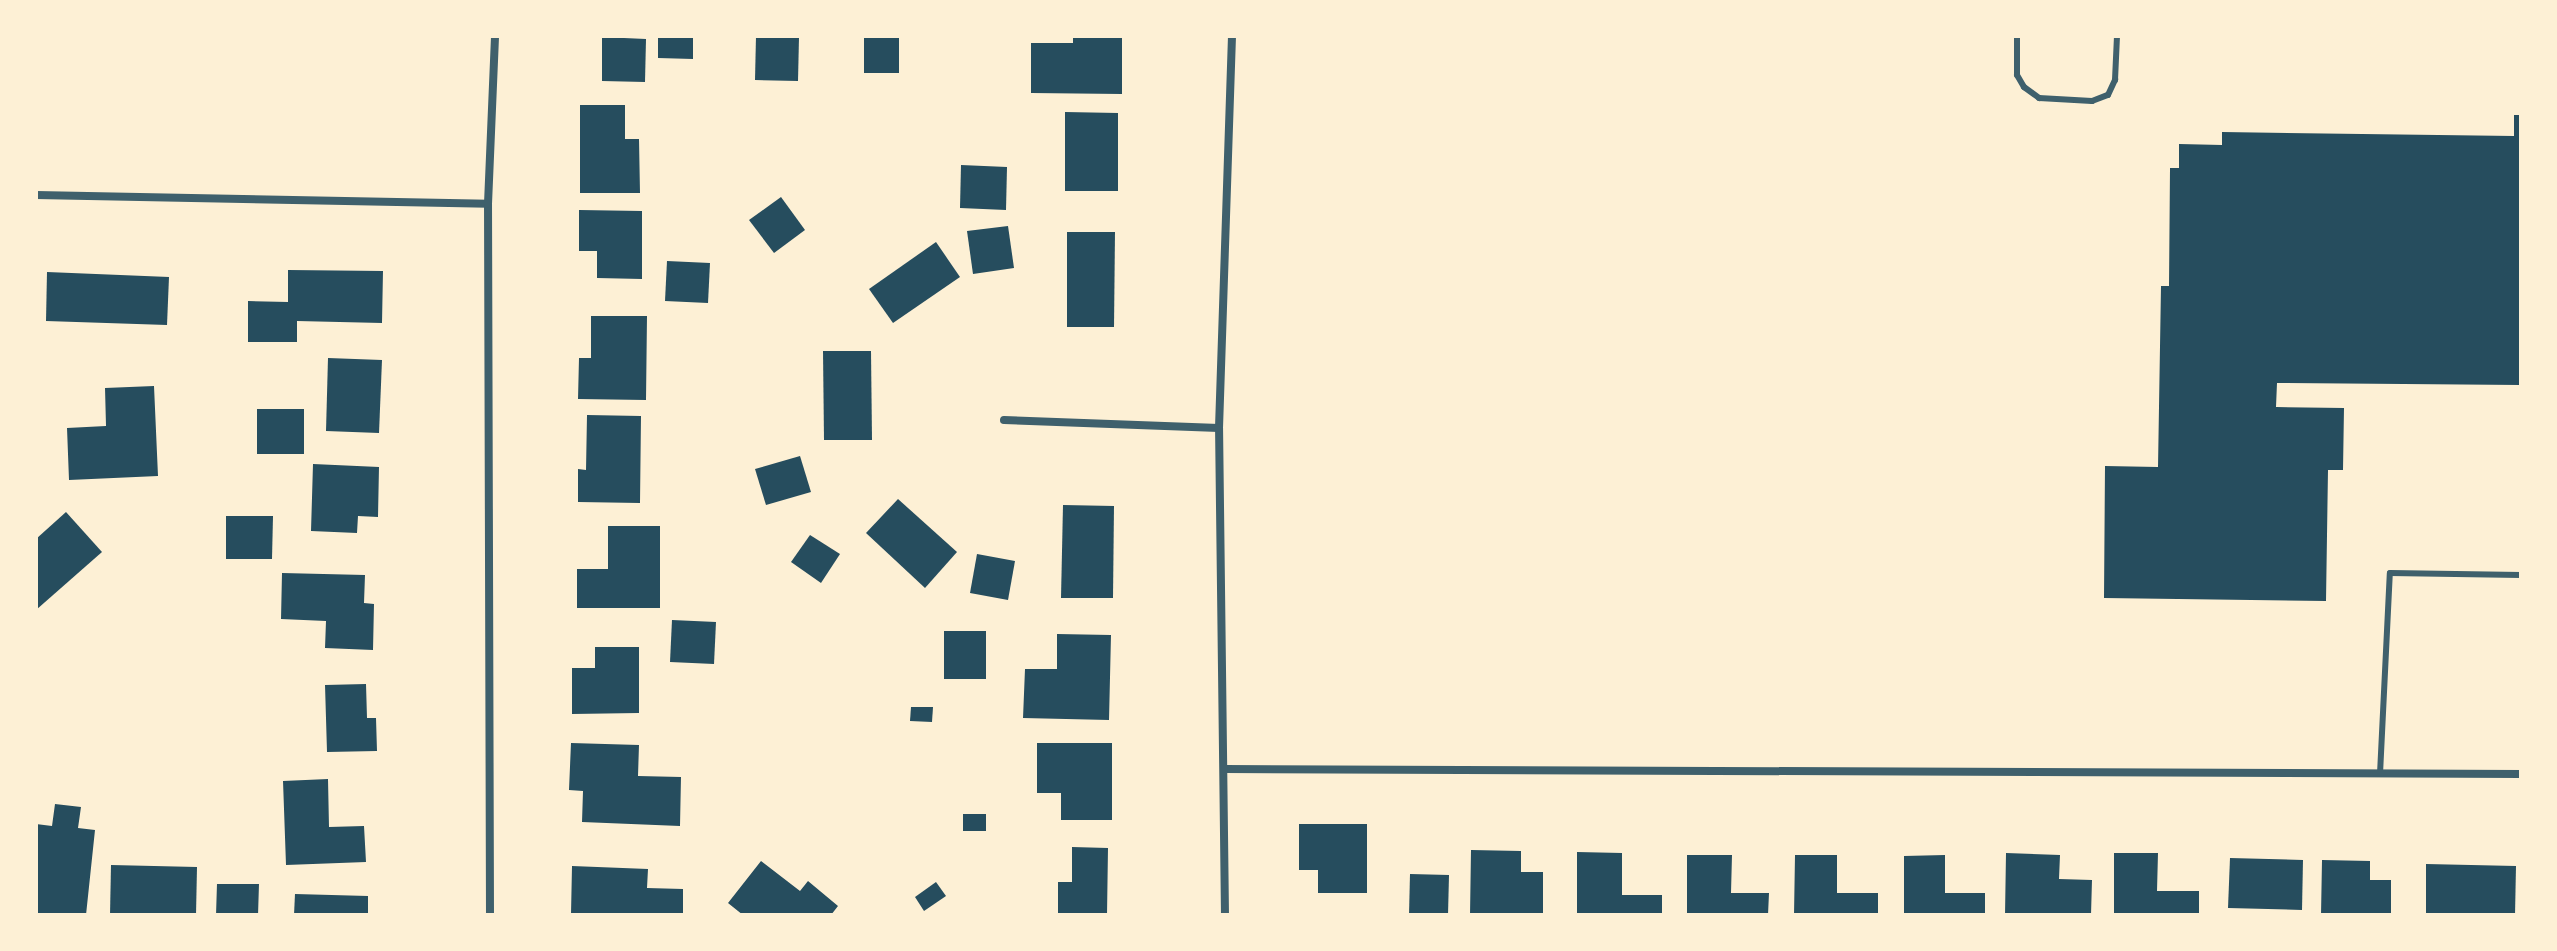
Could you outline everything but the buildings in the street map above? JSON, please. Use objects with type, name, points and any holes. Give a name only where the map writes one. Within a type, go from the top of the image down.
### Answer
[{"type":"street","points":[[490,915],[488,204],[495,36]]},
{"type":"street","points":[[1225,915],[1219,428],[1232,36]]},
{"type":"street","points":[[36,195],[488,204]]},
{"type":"street","points":[[1004,420],[1219,428]]},
{"type":"street","points":[[1225,769],[2521,774]]},
{"type":"lane","points":[[2017,36],[2017,75],[2024,87],[2039,98],[2092,101],[2108,95],[2115,80],[2117,36]]},
{"type":"lane","points":[[2380,774],[2390,573],[2521,575]]}]
